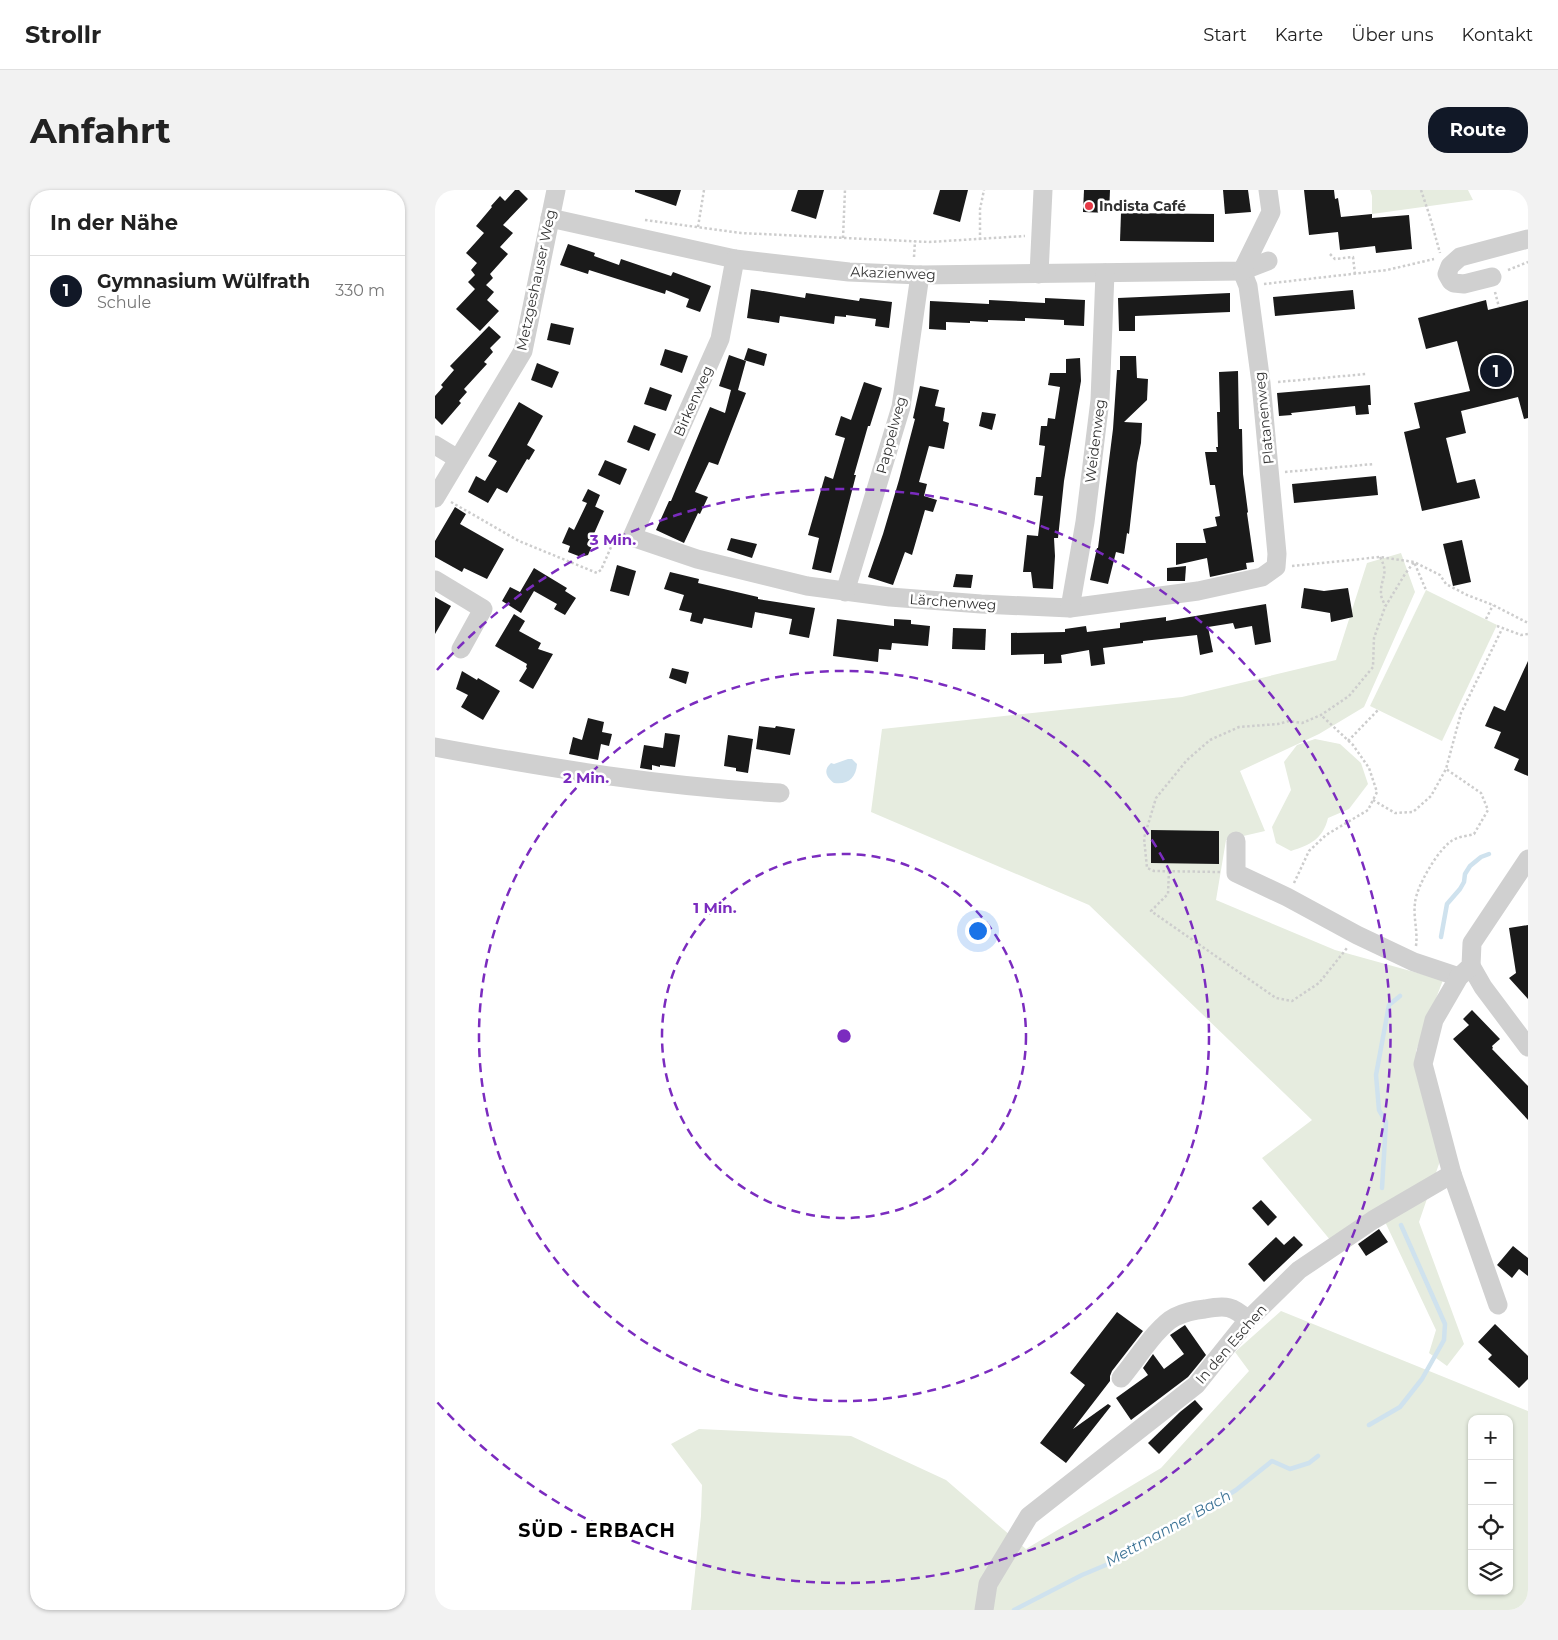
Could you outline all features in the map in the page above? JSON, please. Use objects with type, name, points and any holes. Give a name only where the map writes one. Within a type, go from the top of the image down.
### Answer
[{"type":"street","name":"Metzgeshauser Weg","points":[[436,496],[523,351],[556,190]]},
{"type":"street","points":[[1039,274],[1043,190]]},
{"type":"street","points":[[1245,279],[1271,212],[1268,190]]},
{"type":"street","name":"Akazienweg","points":[[550,218],[735,259],[849,272],[920,275],[1105,273],[1245,279]]},
{"type":"street","points":[[1492,277],[1459,284],[1451,281],[1447,274],[1450,266],[1460,257],[1528,239]]},
{"type":"street","name":"Birkenweg","points":[[632,536],[720,339],[735,259]]},
{"type":"street","points":[[1245,279],[1268,261]]},
{"type":"street","name":"Weidenweg","points":[[1070,608],[1085,522],[1100,400],[1105,273]]},
{"type":"street","name":"Pappelweg","points":[[845,592],[901,407],[920,275]]},
{"type":"street","name":"Platanenweg","points":[[1245,279],[1261,383],[1277,554],[1275,567]]},
{"type":"street","points":[[435,445],[458,459]]},
{"type":"street","name":"Lärchenweg","points":[[632,536],[697,559],[807,586],[890,597],[972,604],[1070,608],[1198,591],[1262,577],[1275,567]]},
{"type":"street","points":[[435,580],[483,609],[461,649]]},
{"type":"street","points":[[435,747],[639,780],[737,791],[780,793]]},
{"type":"street","points":[[1237,841],[1236,873],[1287,897],[1357,936],[1414,962],[1465,971],[1483,987],[1527,1042]]},
{"type":"street","points":[[1498,1305],[1452,1174],[1423,1064],[1433,1020],[1465,971],[1472,943],[1528,859]]},
{"type":"street","name":"In den Eschen","points":[[984,1610],[988,1584],[1029,1516],[1197,1385],[1248,1320],[1299,1270],[1373,1220],[1452,1174]]},
{"type":"street","points":[[1121,1378],[1162,1328],[1174,1317],[1209,1308],[1232,1307],[1248,1320]]},
{"type":"path","points":[[698,227],[705,190]]},
{"type":"path","points":[[843,238],[845,190]]},
{"type":"path","points":[[980,240],[984,190]]},
{"type":"path","points":[[1245,279],[1355,274],[1387,270],[1441,258],[1421,190]]},
{"type":"path","points":[[641,220],[741,233],[929,242],[1041,235]]},
{"type":"path","points":[[1330,254],[1335,259],[1353,257],[1355,274]]},
{"type":"path","points":[[1261,383],[1366,374]]},
{"type":"path","points":[[1269,474],[1374,464]]},
{"type":"path","points":[[436,496],[519,541],[597,573],[601,570],[615,538],[632,536]]},
{"type":"path","points":[[1275,567],[1379,557],[1414,562],[1440,575],[1446,584],[1467,596],[1493,605],[1528,623]]},
{"type":"path","points":[[1379,557],[1384,564],[1385,576],[1381,594],[1385,607]]},
{"type":"path","points":[[1414,562],[1426,590]]},
{"type":"path","points":[[1236,873],[1154,871],[1147,868],[1145,838],[1156,798],[1187,760],[1210,740],[1228,734],[1239,727],[1278,724],[1289,721],[1302,723],[1321,715],[1349,696],[1373,666],[1374,638],[1385,607],[1414,562]]},
{"type":"path","points":[[1486,619],[1493,605]]},
{"type":"path","points":[[1497,626],[1521,635],[1528,634]]},
{"type":"path","points":[[1373,800],[1395,813],[1413,812],[1431,796],[1446,769],[1461,713],[1502,628]]},
{"type":"path","points":[[1348,740],[1378,710]]},
{"type":"path","points":[[1287,897],[1309,850],[1326,834],[1368,810],[1377,792],[1369,768],[1348,740],[1321,715]]},
{"type":"path","points":[[1414,962],[1417,936],[1415,902],[1428,867],[1454,839],[1474,834],[1488,810],[1481,793],[1446,769]]},
{"type":"path","points":[[1169,871],[1168,894],[1151,910],[1276,998],[1292,1002],[1319,983],[1357,936]]},
{"type":"shaded area","points":[[1370,190],[1468,190],[1473,200],[1372,214]]},
{"type":"shaded area","points":[[1401,553],[1415,592],[1364,707],[1319,734],[1240,771],[1265,831],[1226,840],[1216,900],[1335,950],[1443,980],[1416,1051],[1440,1161],[1419,1222],[1464,1344],[1447,1366],[1429,1353],[1436,1330],[1379,1209],[1331,1241],[1262,1158],[1312,1120],[1089,905],[871,812],[882,729],[1182,697],[1336,660],[1367,563]]},
{"type":"shaded area","points":[[1426,590],[1497,625],[1442,741],[1370,706]]},
{"type":"shaded area","points":[[1315,739],[1340,744],[1361,763],[1368,784],[1349,809],[1328,818],[1323,831],[1315,840],[1291,851],[1276,843],[1272,827],[1291,790],[1284,762],[1297,745]]},
{"type":"shaded area","points":[[1281,1311],[1528,1411],[1528,1610],[691,1610],[701,1516],[702,1485],[671,1444],[699,1429],[851,1436],[946,1480],[1026,1549],[1161,1468],[1249,1371],[1235,1352]]},
{"type":"water","points":[[852,759],[857,764],[853,777],[847,782],[834,783],[827,776],[827,768],[831,763],[834,764]]},
{"type":"building","points":[[515,190],[519,190],[528,199],[503,225],[513,233],[500,247],[508,254],[490,274],[493,278],[486,285],[494,292],[487,300],[499,311],[480,331],[456,309],[475,289],[468,282],[475,275],[471,270],[477,263],[466,253],[484,233],[476,226],[491,206],[500,196],[505,201]]},
{"type":"building","points":[[635,190],[681,190],[676,206],[635,192]]},
{"type":"building","points":[[798,190],[824,190],[816,219],[791,211]]},
{"type":"building","points":[[940,190],[968,190],[960,222],[933,214]]},
{"type":"building","points":[[1084,190],[1110,190],[1109,213],[1083,212]]},
{"type":"building","points":[[1223,190],[1248,190],[1251,212],[1225,214]]},
{"type":"building","points":[[1304,190],[1334,190],[1335,199],[1338,198],[1341,217],[1372,214],[1372,218],[1409,215],[1412,249],[1376,253],[1375,246],[1340,250],[1338,232],[1309,235]]},
{"type":"building","points":[[1121,213],[1214,214],[1214,242],[1120,241]]},
{"type":"building","points":[[568,244],[595,253],[594,256],[619,265],[621,259],[671,276],[673,272],[711,286],[700,312],[686,307],[689,299],[666,290],[665,294],[589,270],[588,274],[560,265]]},
{"type":"building","points":[[751,289],[805,298],[806,293],[859,301],[860,298],[892,302],[889,328],[875,326],[876,319],[846,315],[846,317],[835,316],[834,324],[780,316],[779,323],[747,318]]},
{"type":"building","points":[[1353,290],[1355,309],[1275,316],[1273,297]]},
{"type":"building","points":[[1230,293],[1230,312],[1135,316],[1135,331],[1119,331],[1118,298]]},
{"type":"building","points":[[1045,298],[1085,300],[1084,326],[1064,325],[1064,320],[1025,318],[1025,321],[946,322],[946,330],[929,329],[930,301],[989,304],[989,300],[1045,303]]},
{"type":"building","points":[[1486,300],[1488,310],[1528,300],[1528,418],[1524,419],[1518,397],[1461,411],[1466,433],[1446,438],[1457,483],[1475,479],[1480,498],[1422,511],[1404,432],[1420,428],[1414,403],[1470,391],[1457,341],[1426,349],[1418,318]]},
{"type":"building","points":[[551,323],[574,328],[570,345],[547,340]]},
{"type":"building","points":[[489,326],[501,337],[490,348],[493,352],[484,362],[487,364],[464,389],[467,392],[459,401],[461,403],[442,425],[435,418],[435,396],[443,387],[441,385],[454,370],[450,366]]},
{"type":"building","points":[[748,348],[767,354],[764,366],[744,360]]},
{"type":"building","points":[[665,349],[688,356],[682,373],[660,365]]},
{"type":"building","points":[[729,355],[746,361],[738,390],[746,393],[718,465],[709,462],[695,492],[708,497],[684,543],[656,530],[669,501],[671,501],[710,407],[725,413],[731,390],[719,386]]},
{"type":"building","points":[[1120,356],[1136,356],[1137,378],[1148,379],[1147,400],[1124,422],[1142,423],[1141,443],[1129,534],[1127,533],[1124,554],[1116,552],[1108,584],[1090,580],[1098,548],[1113,429],[1117,370],[1120,370]]},
{"type":"building","points":[[1080,358],[1081,381],[1064,481],[1058,538],[1054,538],[1053,589],[1033,588],[1031,572],[1023,572],[1027,535],[1038,536],[1043,496],[1034,495],[1036,477],[1041,477],[1045,446],[1039,445],[1041,426],[1047,426],[1048,418],[1055,419],[1060,387],[1048,385],[1050,373],[1066,373],[1066,359]]},
{"type":"building","points":[[537,363],[559,372],[552,388],[531,380]]},
{"type":"building","points":[[1238,371],[1239,429],[1242,429],[1243,474],[1254,562],[1246,563],[1247,569],[1210,577],[1207,558],[1176,565],[1176,543],[1206,543],[1203,529],[1217,526],[1215,517],[1220,516],[1215,485],[1210,485],[1205,452],[1217,452],[1216,447],[1218,447],[1217,412],[1220,412],[1219,372]]},
{"type":"building","points":[[864,382],[882,388],[870,426],[868,426],[854,475],[856,475],[831,573],[812,569],[819,538],[808,535],[825,476],[833,479],[845,438],[835,435],[841,416],[851,420]]},
{"type":"building","points":[[1370,385],[1371,405],[1368,405],[1369,414],[1356,415],[1355,406],[1279,416],[1277,393]]},
{"type":"building","points":[[920,386],[939,390],[935,406],[945,408],[943,421],[949,423],[944,449],[929,446],[919,482],[927,484],[924,496],[937,500],[933,512],[925,510],[912,555],[905,552],[893,585],[868,577],[899,480],[915,419],[913,418]]},
{"type":"building","points":[[650,387],[672,395],[666,411],[644,404]]},
{"type":"building","points":[[519,402],[543,416],[527,445],[535,450],[529,460],[527,459],[507,493],[497,488],[488,503],[468,492],[476,476],[485,481],[497,461],[488,456]]},
{"type":"building","points":[[982,412],[996,414],[992,430],[979,426]]},
{"type":"building","points":[[634,425],[656,434],[649,451],[627,442]]},
{"type":"building","points":[[605,460],[627,469],[620,485],[598,475]]},
{"type":"building","points":[[1376,476],[1378,495],[1294,503],[1292,484]]},
{"type":"building","points":[[588,489],[600,495],[595,507],[604,511],[589,545],[592,546],[588,555],[581,557],[568,552],[570,546],[562,543],[569,527],[574,530],[587,503],[582,501]]},
{"type":"building","points":[[455,507],[466,514],[460,524],[504,549],[487,579],[464,568],[462,572],[435,557],[435,541]]},
{"type":"building","points":[[731,538],[757,544],[752,558],[727,550]]},
{"type":"building","points":[[1462,540],[1471,582],[1453,586],[1443,544]]},
{"type":"building","points":[[617,565],[636,571],[629,596],[610,591]]},
{"type":"building","points":[[1186,566],[1185,581],[1167,581],[1167,568]]},
{"type":"building","points":[[534,568],[567,588],[565,591],[576,598],[565,615],[554,609],[557,604],[534,591],[521,613],[502,601],[510,587],[520,592]]},
{"type":"building","points":[[670,572],[699,579],[698,583],[758,597],[758,599],[815,608],[809,638],[789,634],[792,619],[755,612],[752,628],[704,618],[702,624],[690,621],[692,613],[679,610],[684,595],[664,589]]},
{"type":"building","points":[[956,574],[973,575],[971,588],[953,587]]},
{"type":"building","points":[[1304,588],[1324,591],[1348,588],[1353,617],[1331,622],[1330,613],[1301,608]]},
{"type":"building","points":[[435,597],[451,606],[435,634]]},
{"type":"building","points":[[1266,604],[1271,642],[1255,645],[1252,626],[1235,629],[1233,623],[1208,627],[1213,652],[1200,655],[1197,635],[1103,648],[1105,664],[1091,666],[1089,650],[1061,655],[1062,663],[1044,664],[1044,654],[1011,655],[1011,633],[1065,632],[1065,629],[1086,626],[1087,632],[1120,628],[1120,623],[1166,617],[1166,621]]},
{"type":"building","points":[[514,614],[525,621],[519,631],[541,643],[538,649],[553,654],[533,689],[519,681],[527,668],[527,664],[495,646]]},
{"type":"building","points":[[837,619],[894,626],[894,619],[911,620],[911,624],[930,626],[928,646],[892,643],[891,650],[879,649],[878,662],[833,656]]},
{"type":"building","points":[[953,628],[986,629],[985,650],[952,649]]},
{"type":"building","points":[[1528,661],[1528,776],[1514,770],[1519,759],[1494,748],[1501,732],[1485,726],[1494,706],[1505,711]]},
{"type":"building","points":[[672,668],[689,672],[686,684],[669,678]]},
{"type":"building","points":[[462,671],[500,691],[483,720],[461,707],[468,695],[456,689]]},
{"type":"building","points":[[588,718],[604,722],[602,732],[612,734],[609,746],[601,744],[598,760],[569,754],[573,737],[582,740]]},
{"type":"building","points":[[759,726],[795,729],[790,755],[756,749]]},
{"type":"building","points":[[665,733],[680,735],[675,767],[652,765],[652,770],[640,768],[644,745],[663,748]]},
{"type":"building","points":[[728,735],[753,739],[748,773],[724,766]]},
{"type":"building","points":[[1151,830],[1219,831],[1219,864],[1151,863]]},
{"type":"building","points":[[1528,925],[1528,999],[1509,978],[1516,973],[1509,928]]},
{"type":"building","points":[[1472,1010],[1500,1039],[1492,1046],[1492,1049],[1528,1086],[1528,1120],[1453,1039],[1469,1025],[1463,1019]]},
{"type":"building","points":[[1261,1200],[1277,1217],[1268,1226],[1252,1208]]},
{"type":"building","points":[[1379,1229],[1388,1242],[1366,1256],[1358,1244]]},
{"type":"building","points":[[1294,1236],[1303,1245],[1264,1282],[1248,1264],[1276,1237],[1284,1245]]},
{"type":"building","points":[[1513,1246],[1528,1258],[1528,1276],[1519,1269],[1512,1278],[1497,1265]]},
{"type":"building","points":[[1117,1312],[1143,1331],[1112,1371],[1110,1381],[1073,1429],[1108,1404],[1111,1406],[1066,1463],[1040,1443],[1085,1385],[1070,1373]]},
{"type":"building","points":[[1495,1324],[1528,1356],[1528,1379],[1519,1388],[1488,1359],[1492,1355],[1478,1342]]},
{"type":"building","points":[[1185,1325],[1206,1355],[1188,1377],[1131,1420],[1116,1398],[1148,1375],[1143,1368],[1153,1354],[1164,1369],[1184,1354],[1170,1335]]},
{"type":"building","points":[[1195,1400],[1203,1409],[1159,1454],[1148,1443]]},
{"type":"waterway","name":"Mettmanner Bach","points":[[1441,937],[1447,904],[1460,889],[1470,866],[1481,857],[1489,854]]},
{"type":"waterway","name":"Mettmanner Bach","points":[[1382,1188],[1386,1122],[1379,1110],[1376,1075],[1389,1005],[1400,996]]},
{"type":"waterway","name":"Mettmanner Bach","points":[[1369,1425],[1400,1407],[1422,1379],[1444,1340],[1445,1324],[1401,1225]]},
{"type":"waterway","name":"Mettmanner Bach","points":[[1014,1610],[1082,1575],[1113,1562],[1177,1527],[1236,1490],[1272,1461],[1290,1469],[1309,1463],[1318,1456]]},
{"type":"place","name":"Indista Café","points":[[1089,206]]},
{"type":"place","name":"Gymnasium Wülfrath","points":[[1496,371]]},
{"type":"district","name":"SÜD - ERBACH","points":[[597,1530]]}]
